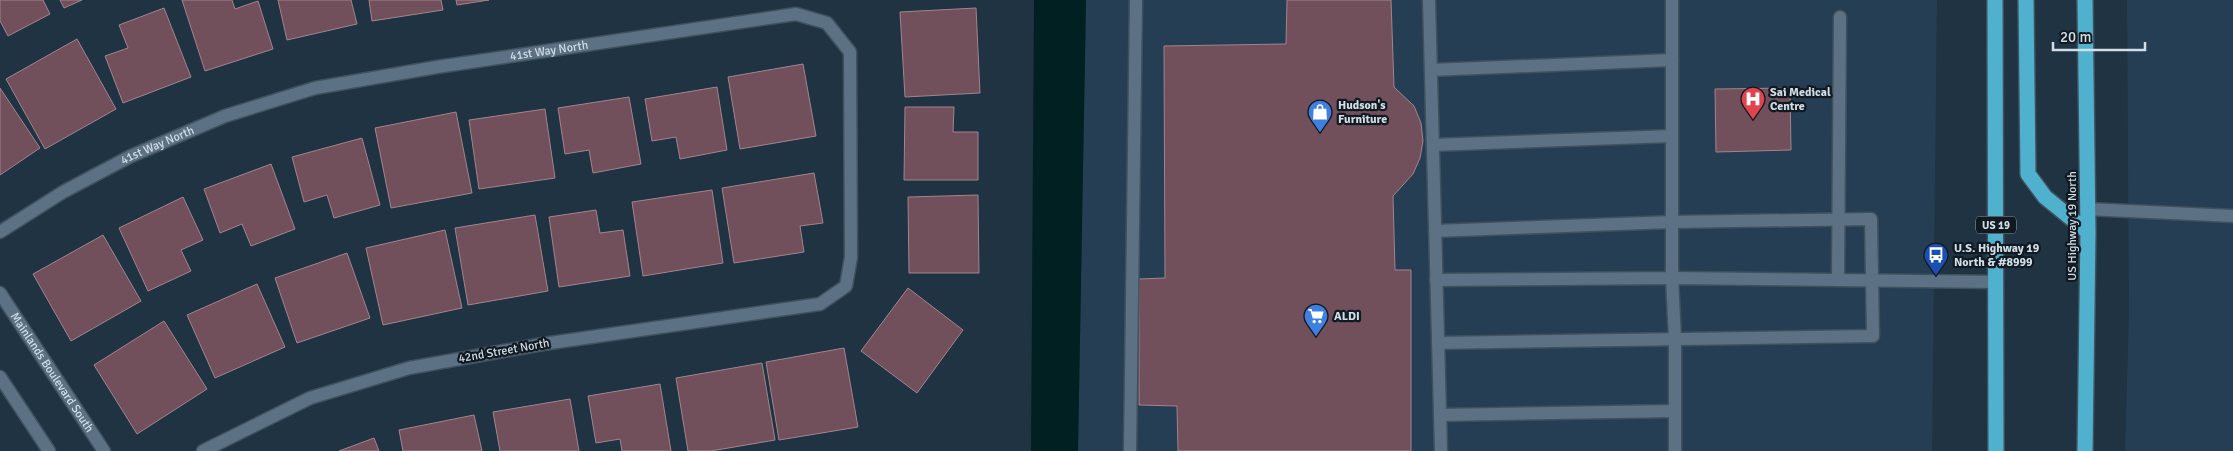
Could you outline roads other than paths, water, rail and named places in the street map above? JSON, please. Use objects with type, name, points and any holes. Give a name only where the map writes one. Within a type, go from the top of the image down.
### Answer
[{"type":"highway","name":"US 19","points":[[1995,0],[1996,451]]},
{"type":"highway","points":[[2026,0],[2028,174],[2045,197],[2088,232]]},
{"type":"highway","name":"US Highway 19 North","points":[[2085,0],[2088,232],[2085,451]]},
{"type":"street","points":[[1130,451],[1136,0]]},
{"type":"street","points":[[1429,0],[1441,451]]},
{"type":"street","points":[[1672,0],[1672,278],[1675,339],[1675,451]]},
{"type":"street","name":"41st Way North","points":[[0,232],[63,192],[131,156],[225,116],[315,88],[437,67],[796,14],[827,23],[850,52],[852,257],[846,286],[820,304]]},
{"type":"street","points":[[1838,280],[1840,17]]},
{"type":"street","points":[[1431,70],[1672,60]]},
{"type":"street","points":[[1433,145],[1672,136]]},
{"type":"street","points":[[2087,209],[2233,216]]},
{"type":"street","points":[[1435,231],[1672,222],[1871,219],[1873,336],[1438,343]]},
{"type":"street","points":[[1436,280],[1672,278],[1996,282]]},
{"type":"street","name":"Mainlands Boulevard South","points":[[0,293],[104,451]]},
{"type":"street","name":"42nd Street North","points":[[202,451],[310,398],[408,368],[543,344],[820,304]]},
{"type":"street","points":[[0,377],[49,451]]},
{"type":"street","points":[[1440,416],[1675,411]]},
{"type":"place","name":"Sai Medical Centre","points":[[1753,120]]},
{"type":"place","name":"Hudson's Furniture","points":[[1320,133]]},
{"type":"place","name":"U.S. Highway 19 North & #8999","points":[[1936,276]]},
{"type":"place","name":"ALDI","points":[[1316,337]]}]
